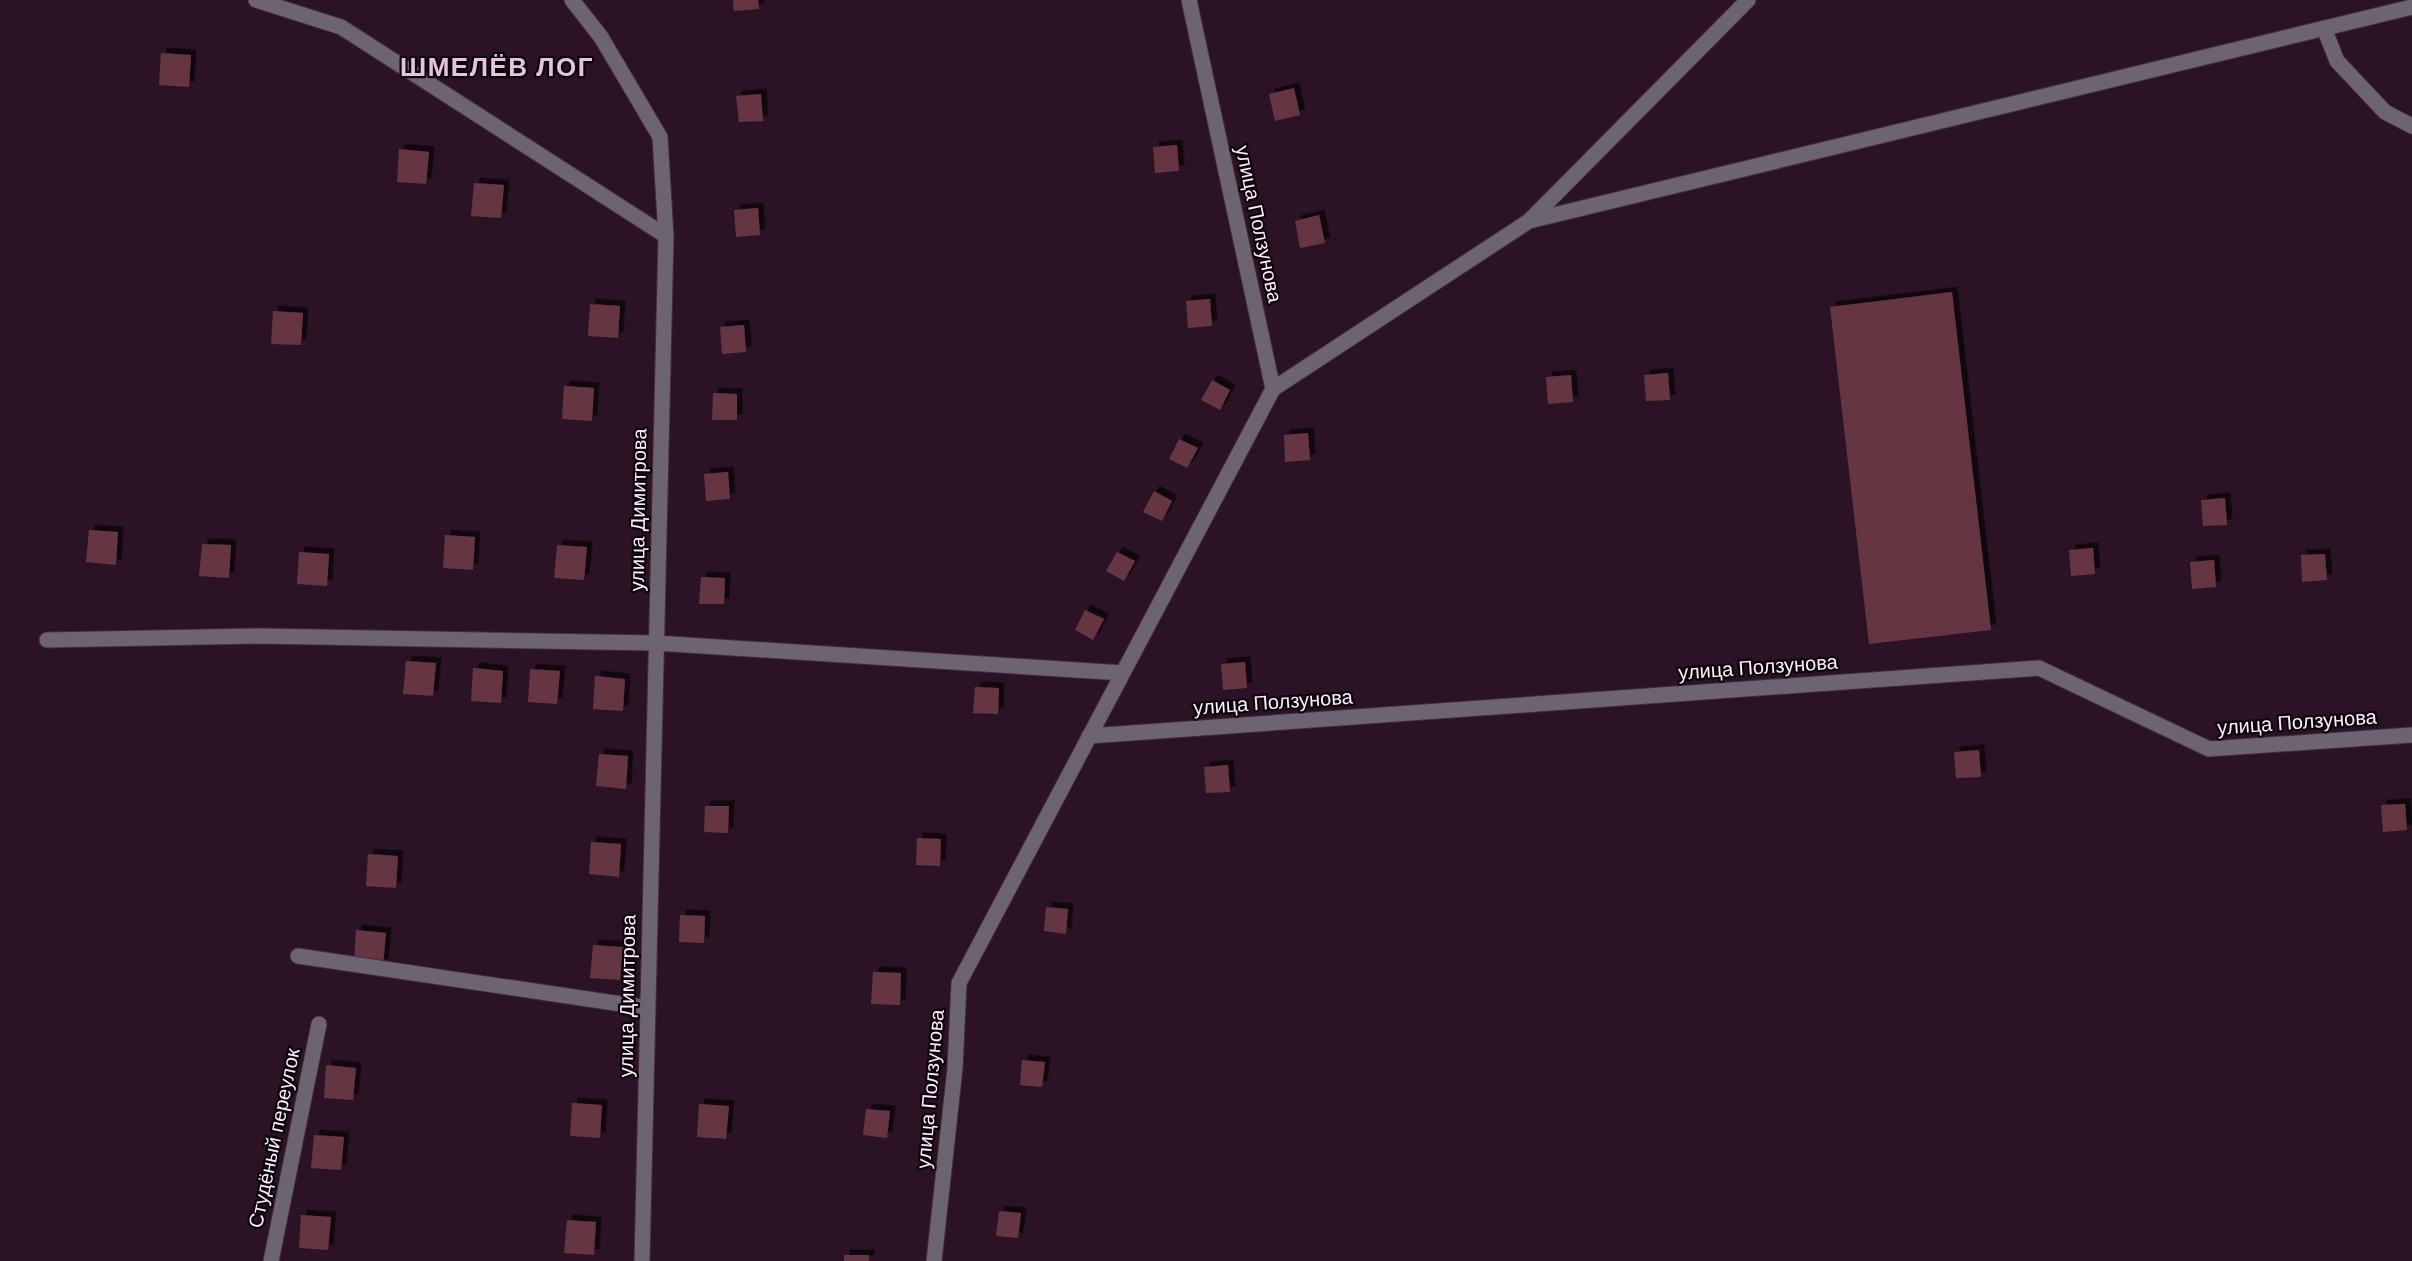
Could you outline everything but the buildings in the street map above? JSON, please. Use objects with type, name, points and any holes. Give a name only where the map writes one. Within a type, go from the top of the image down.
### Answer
[{"type":"street","points":[[256,0],[341,27],[666,236]]},
{"type":"street","name":"улица Димитрова","points":[[572,0],[601,37],[660,137],[666,236],[642,1261]]},
{"type":"street","name":"улица Ползунова","points":[[934,1261],[955,1068],[959,983],[1273,389],[1189,0]]},
{"type":"street","points":[[1273,389],[1529,221],[1748,0]]},
{"type":"street","points":[[1529,221],[2412,7]]},
{"type":"street","points":[[2324,28],[2337,61],[2385,112],[2412,126]]},
{"type":"street","points":[[47,640],[261,636],[656,643],[1123,674]]},
{"type":"street","name":"улица Ползунова","points":[[1089,736],[2039,668],[2209,750],[2412,735]]},
{"type":"street","points":[[298,956],[648,1008]]},
{"type":"street","name":"Студёный переулок","points":[[271,1261],[319,1024]]},
{"type":"district","name":"ШМЕЛЁВ ЛОГ","points":[[497,67]]}]
